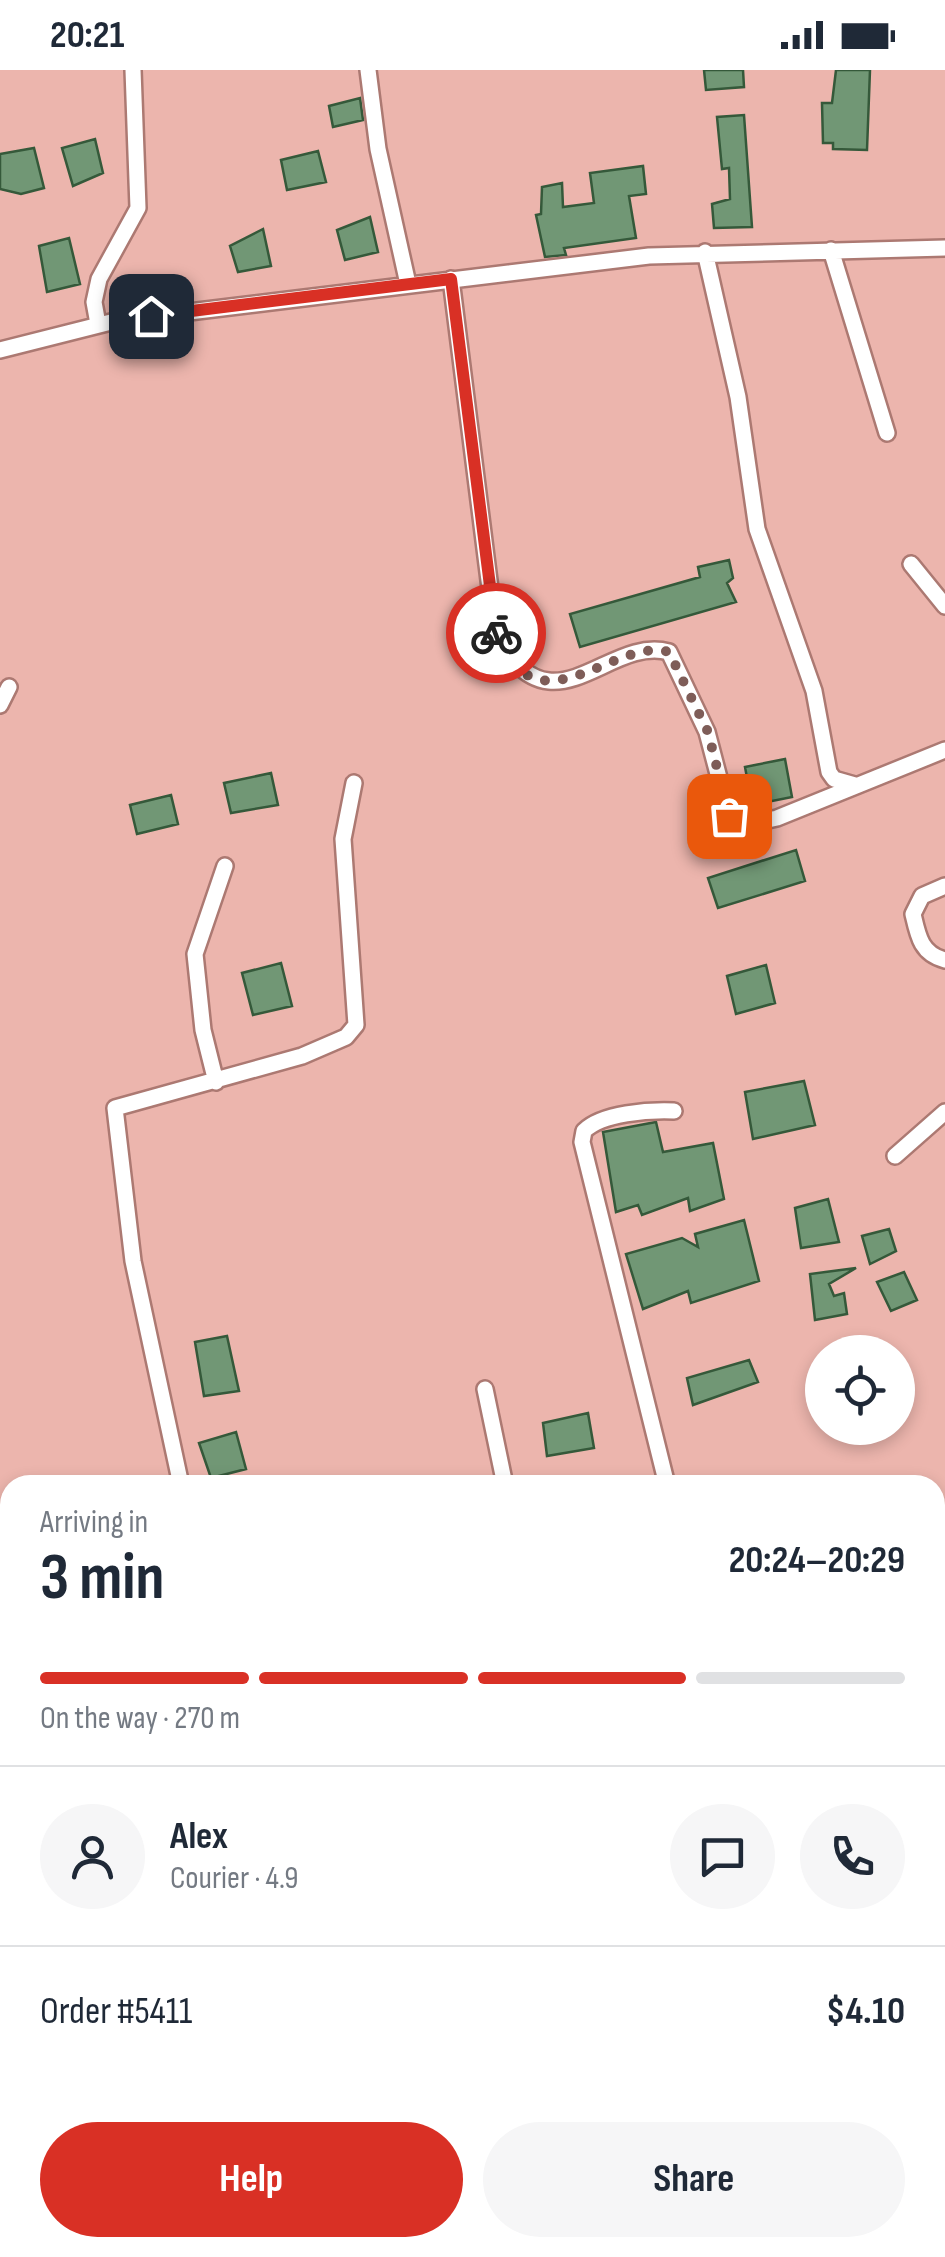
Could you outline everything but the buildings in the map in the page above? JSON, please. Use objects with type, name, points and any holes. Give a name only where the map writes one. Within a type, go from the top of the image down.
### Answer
[{"type":"street","points":[[98,324],[96,290],[138,208],[133,70]]},
{"type":"street","points":[[368,70],[378,148],[408,284]]},
{"type":"street","points":[[0,350],[98,324],[451,279],[705,252],[945,248]]},
{"type":"street","points":[[832,250],[887,432]]},
{"type":"street","points":[[705,252],[738,397],[757,528],[814,691],[829,772],[834,780],[855,785]]},
{"type":"street","points":[[451,279],[496,636],[505,651],[540,679],[578,679],[637,653],[656,648],[669,652],[708,732],[729,816],[741,826],[776,818],[945,750]]},
{"type":"street","points":[[911,564],[945,606]]},
{"type":"street","points":[[0,705],[9,687]]},
{"type":"street","points":[[179,1475],[136,1279],[113,1117],[115,1108],[125,1102],[216,1082],[302,1056],[346,1037],[356,1024],[343,839],[354,783]]},
{"type":"street","points":[[216,1082],[203,1030],[195,954],[225,866]]},
{"type":"street","points":[[945,886],[922,896],[913,914],[920,944],[932,957],[945,960]]},
{"type":"street","points":[[665,1475],[582,1142],[584,1131],[596,1123],[653,1110],[674,1111]]},
{"type":"street","points":[[895,1156],[945,1112]]},
{"type":"street","points":[[485,1389],[503,1475]]},
{"type":"way so far","points":[[496,633],[505,651],[540,679],[578,679],[637,653],[656,648],[669,652],[708,732],[729,816]]},
{"type":"route","points":[[151,316],[451,279],[496,633]]}]
